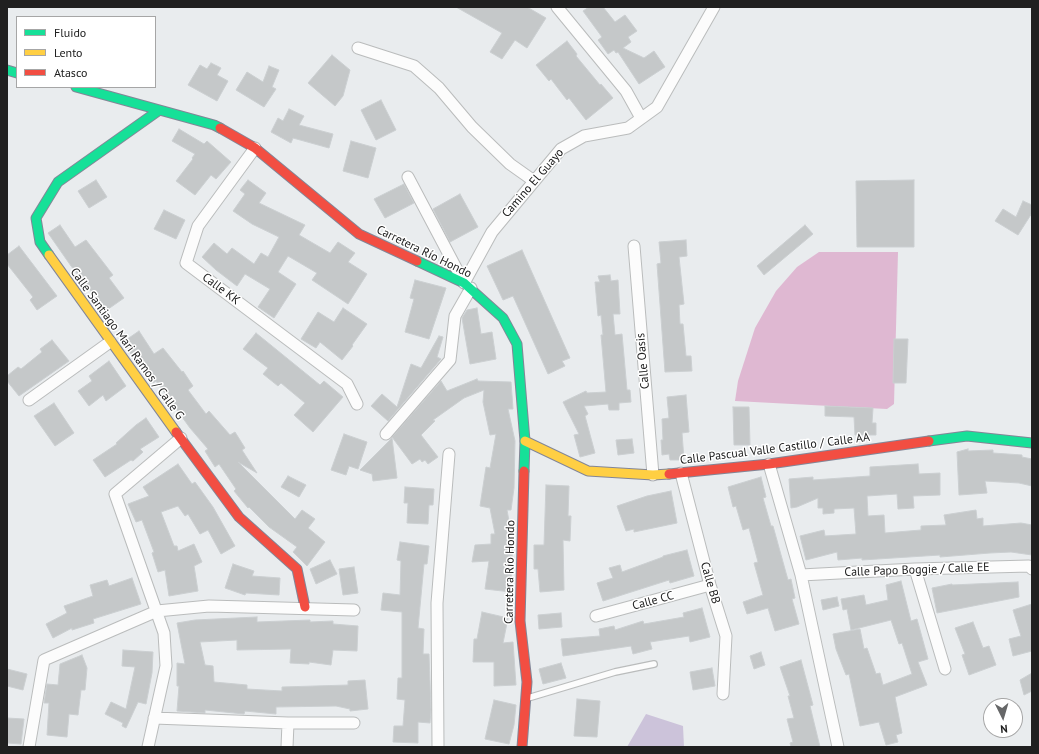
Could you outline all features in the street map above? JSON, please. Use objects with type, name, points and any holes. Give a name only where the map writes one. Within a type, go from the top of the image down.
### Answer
[{"type":"street","points":[[557,7],[626,91],[641,118]]},
{"type":"street","name":"Camino El Guayo","points":[[386,434],[450,360],[455,316],[467,285],[492,232],[561,149],[584,136],[628,128],[656,107],[714,7]]},
{"type":"street","points":[[358,48],[414,66],[439,88],[472,127],[510,164],[534,181]]},
{"type":"street","name":"Carretera Río Hondo","points":[[80,88],[158,111],[214,125],[255,148],[359,234],[467,285],[503,318],[516,344],[525,442],[520,621],[527,682],[522,747]]},
{"type":"street","name":"Calle Santiago Mari Ramos / Calle G","points":[[158,111],[58,182],[36,218],[40,242],[110,342],[239,517],[297,569],[305,607]]},
{"type":"street","name":"Calle KK","points":[[255,148],[198,226],[186,262],[347,384],[357,404]]},
{"type":"street","points":[[408,177],[467,285]]},
{"type":"street","name":"Calle Oasis","points":[[634,246],[653,475]]},
{"type":"street","points":[[29,400],[110,342]]},
{"type":"street","name":"Calle Pascual Valle Castillo / Calle AA","points":[[525,442],[588,471],[653,475],[769,464],[967,436],[1032,443]]},
{"type":"street","points":[[148,747],[166,666],[164,633],[115,494],[181,438]]},
{"type":"street","points":[[438,747],[436,603],[449,454]]},
{"type":"street","points":[[769,464],[801,575],[838,747]]},
{"type":"street","name":"Calle BB","points":[[681,473],[710,585],[726,636],[723,694]]},
{"type":"street","name":"Calle Papo Boggie / Calle EE","points":[[801,575],[915,569],[1029,566],[1032,569]]},
{"type":"street","points":[[915,569],[944,669]]},
{"type":"street","name":"Calle CC","points":[[596,616],[710,585]]},
{"type":"street","points":[[29,747],[44,660],[157,611],[209,606],[305,607],[354,610]]},
{"type":"street","points":[[154,718],[288,723],[354,723]]},
{"type":"street","points":[[287,747],[288,723]]},
{"type":"lane","points":[[526,699],[615,672],[654,664]]},
{"type":"shaded area","points":[[819,252],[898,252],[894,404],[887,409],[735,401],[738,381],[755,328],[776,291],[797,267]]},
{"type":"shaded area","points":[[646,714],[683,726],[684,747],[627,747]]},
{"type":"building","points":[[456,7],[527,7],[546,18],[527,48],[515,40],[502,59],[490,52],[502,33]]},
{"type":"building","points":[[589,7],[603,7],[615,22],[625,15],[637,31],[628,37],[631,42],[623,48],[644,58],[654,51],[665,67],[639,84],[618,52],[616,53],[614,50],[608,54],[598,40],[602,37],[583,11]]},
{"type":"building","points":[[567,41],[577,54],[576,56],[613,98],[586,120],[569,98],[567,100],[551,79],[549,81],[536,65]]},
{"type":"building","points":[[332,55],[350,70],[343,96],[335,106],[308,83]]},
{"type":"building","points":[[211,63],[221,68],[217,75],[228,81],[217,101],[188,85],[200,65],[207,69]]},
{"type":"building","points":[[269,66],[279,70],[272,87],[276,89],[264,107],[236,90],[247,72],[263,82]]},
{"type":"building","points":[[381,100],[396,130],[376,140],[361,110]]},
{"type":"building","points":[[289,109],[304,116],[299,125],[333,134],[329,148],[293,138],[291,143],[271,132],[278,118],[283,121]]},
{"type":"building","points":[[179,129],[204,144],[207,141],[231,162],[216,179],[211,175],[195,195],[176,181],[193,159],[192,158],[195,154],[172,141]]},
{"type":"building","points":[[351,141],[376,148],[368,178],[343,171]]},
{"type":"building","points":[[96,180],[107,197],[89,208],[78,191]]},
{"type":"building","points":[[248,180],[266,193],[259,203],[305,225],[299,235],[330,253],[338,242],[355,253],[348,262],[367,274],[348,304],[312,280],[317,273],[288,256],[278,272],[296,284],[274,318],[258,307],[270,289],[245,274],[237,286],[202,257],[214,243],[227,254],[232,248],[254,264],[261,253],[268,257],[279,237],[252,224],[233,211],[245,194],[240,190]]},
{"type":"building","points":[[914,180],[914,247],[857,247],[856,181]]},
{"type":"building","points":[[404,184],[414,203],[385,218],[374,199]]},
{"type":"building","points":[[460,194],[478,227],[450,242],[433,209]]},
{"type":"building","points":[[1023,201],[1032,205],[1032,213],[1018,235],[995,221],[1003,209],[1016,217]]},
{"type":"building","points":[[164,210],[185,220],[176,239],[154,229]]},
{"type":"building","points":[[60,225],[75,247],[86,240],[113,275],[109,278],[124,298],[104,312],[95,300],[97,299],[71,266],[48,233]]},
{"type":"building","points":[[805,225],[813,234],[764,275],[757,266]]},
{"type":"building","points":[[686,240],[687,256],[679,257],[684,304],[679,305],[680,324],[683,324],[686,356],[691,356],[692,371],[665,372],[657,264],[661,263],[659,242]]},
{"type":"building","points":[[19,246],[57,296],[37,310],[30,300],[33,297],[7,264],[7,255]]},
{"type":"building","points":[[522,250],[570,358],[562,361],[565,366],[548,374],[513,296],[503,300],[487,266]]},
{"type":"building","points":[[610,275],[611,281],[618,280],[620,314],[613,314],[615,335],[622,334],[627,390],[630,390],[631,402],[619,403],[619,410],[609,410],[608,404],[584,406],[588,414],[585,416],[595,453],[580,457],[574,435],[579,434],[563,402],[586,391],[587,393],[606,392],[601,335],[603,335],[601,315],[598,316],[595,282],[600,282],[598,276]]},
{"type":"building","points":[[415,280],[446,288],[429,339],[405,332],[414,299],[410,298]]},
{"type":"building","points":[[343,308],[367,324],[342,360],[320,342],[316,348],[301,339],[318,312],[334,322]]},
{"type":"building","points":[[477,308],[481,334],[492,332],[496,359],[470,364],[462,318],[467,310]]},
{"type":"building","points":[[139,331],[154,354],[163,348],[182,372],[183,371],[193,386],[188,390],[206,414],[209,411],[230,435],[235,432],[245,448],[242,450],[257,473],[238,462],[295,519],[302,510],[315,519],[308,528],[325,542],[307,566],[293,552],[297,547],[269,527],[249,507],[248,508],[234,491],[236,489],[219,464],[215,467],[205,451],[208,449],[190,428],[156,381],[153,383],[139,366],[123,342]]},
{"type":"building","points":[[256,333],[320,385],[324,381],[343,397],[313,432],[294,415],[305,403],[281,383],[278,386],[263,374],[268,368],[243,349]]},
{"type":"building","points":[[439,336],[443,337],[437,357],[441,359],[388,421],[371,406],[382,394],[397,407],[411,364],[421,368]]},
{"type":"building","points":[[894,339],[908,339],[906,383],[893,383]]},
{"type":"building","points":[[52,340],[69,361],[19,396],[7,381],[7,376],[18,367],[21,369],[42,352],[40,349]]},
{"type":"building","points":[[109,361],[126,386],[106,401],[103,395],[89,406],[78,391],[92,381],[89,376]]},
{"type":"building","points":[[477,379],[478,381],[511,382],[513,409],[508,409],[515,441],[514,488],[511,510],[507,510],[511,532],[513,533],[511,592],[485,589],[489,561],[472,562],[475,545],[491,544],[491,534],[495,534],[490,508],[480,506],[486,467],[490,468],[496,434],[490,435],[483,402],[484,390],[464,398],[433,420],[435,421],[421,435],[438,457],[428,464],[425,460],[422,462],[420,459],[412,464],[392,437],[441,381],[447,391]]},
{"type":"building","points":[[686,395],[689,432],[682,433],[684,460],[670,460],[669,454],[662,455],[661,440],[663,440],[662,419],[669,418],[667,397]]},
{"type":"building","points":[[54,403],[74,433],[55,446],[34,416]]},
{"type":"building","points":[[825,406],[873,408],[872,423],[876,423],[876,435],[855,435],[854,417],[825,416]]},
{"type":"building","points":[[733,407],[749,407],[750,445],[734,445]]},
{"type":"building","points":[[146,418],[159,437],[140,449],[143,452],[133,461],[131,460],[105,477],[93,460],[117,444],[116,443],[136,425]]},
{"type":"building","points":[[344,434],[367,442],[358,469],[349,466],[346,475],[331,470]]},
{"type":"building","points":[[392,438],[397,478],[373,481],[372,474],[360,470]]},
{"type":"building","points":[[632,439],[634,453],[618,455],[616,440]]},
{"type":"building","points":[[968,449],[968,451],[993,450],[993,453],[1022,455],[1022,457],[1032,459],[1032,486],[1019,483],[985,481],[987,493],[959,495],[957,452]]},
{"type":"building","points":[[178,464],[192,484],[195,482],[213,507],[235,546],[221,554],[208,530],[200,534],[188,514],[185,516],[178,506],[161,512],[174,546],[177,546],[178,551],[194,544],[202,562],[194,566],[198,591],[169,596],[165,570],[158,572],[152,553],[154,552],[142,520],[136,522],[128,504],[149,496],[143,487]]},
{"type":"building","points":[[918,464],[919,474],[940,473],[940,495],[913,496],[914,508],[898,509],[897,494],[867,496],[868,516],[884,515],[885,533],[921,530],[921,526],[946,525],[944,515],[976,510],[977,519],[983,518],[983,526],[1021,523],[1032,525],[1032,555],[1011,552],[940,557],[940,555],[838,560],[837,552],[806,560],[800,536],[824,530],[825,536],[856,534],[854,508],[834,509],[834,513],[823,514],[823,508],[818,508],[818,498],[791,508],[789,479],[813,477],[813,480],[870,476],[870,467]]},
{"type":"building","points":[[288,476],[306,485],[299,497],[281,487]]},
{"type":"building","points":[[761,477],[766,497],[763,498],[771,526],[773,526],[788,580],[791,579],[795,598],[792,599],[799,624],[775,631],[768,608],[747,614],[743,602],[763,595],[754,563],[758,562],[749,528],[743,530],[736,506],[733,507],[728,487]]},
{"type":"building","points":[[546,485],[569,486],[568,516],[571,516],[570,541],[563,540],[564,590],[540,592],[538,569],[534,569],[534,545],[544,545]]},
{"type":"building","points":[[405,487],[434,489],[433,505],[429,505],[428,524],[407,523],[408,503],[404,503]]},
{"type":"building","points":[[671,491],[677,523],[634,532],[634,529],[626,531],[617,506],[647,496]]},
{"type":"building","points":[[400,542],[429,546],[427,564],[424,564],[418,628],[424,629],[423,654],[429,654],[431,710],[430,723],[418,722],[418,743],[393,742],[394,726],[403,726],[405,700],[397,699],[398,678],[402,678],[402,612],[381,610],[383,593],[400,595],[401,561],[397,560]]},
{"type":"building","points":[[687,550],[694,576],[670,583],[669,580],[603,601],[597,583],[613,578],[609,568],[620,565],[622,572],[663,556]]},
{"type":"building","points":[[330,560],[337,574],[316,584],[310,569]]},
{"type":"building","points":[[233,564],[254,571],[252,576],[280,578],[279,595],[246,593],[245,595],[225,588]]},
{"type":"building","points":[[354,567],[358,593],[343,595],[339,569]]},
{"type":"building","points":[[132,578],[141,604],[93,619],[94,623],[72,630],[72,628],[53,638],[46,624],[67,613],[64,606],[93,596],[90,585],[107,580],[109,586]]},
{"type":"building","points":[[901,581],[911,621],[917,619],[928,659],[918,662],[927,685],[895,697],[902,733],[896,735],[898,742],[886,745],[879,722],[860,726],[849,674],[846,675],[836,649],[833,634],[860,629],[864,649],[867,648],[876,674],[880,673],[883,685],[912,674],[902,643],[899,644],[891,620],[851,630],[847,609],[843,610],[841,599],[864,595],[866,605],[888,600],[886,585]]},
{"type":"building","points":[[1018,582],[1019,597],[937,613],[932,588],[952,584]]},
{"type":"building","points":[[837,597],[839,606],[823,610],[821,600]]},
{"type":"building","points":[[1032,604],[1032,651],[1013,656],[1009,639],[1021,636],[1013,610]]},
{"type":"building","points":[[702,608],[710,637],[690,642],[689,636],[650,642],[652,649],[633,654],[631,646],[563,656],[561,639],[600,636],[599,629],[614,626],[615,630],[643,621],[644,624],[684,617],[683,613]]},
{"type":"building","points":[[482,612],[508,618],[503,643],[513,642],[516,685],[494,686],[494,662],[473,662],[474,639],[477,639]]},
{"type":"building","points":[[561,613],[562,627],[539,629],[538,615]]},
{"type":"building","points":[[257,617],[257,622],[310,620],[310,622],[333,621],[333,624],[358,626],[357,651],[333,650],[331,665],[309,662],[309,664],[290,663],[291,649],[237,650],[237,640],[200,642],[205,665],[213,666],[214,682],[247,685],[247,689],[282,691],[282,687],[348,685],[348,681],[365,680],[368,709],[350,711],[350,709],[336,706],[276,707],[276,714],[245,711],[244,714],[205,710],[205,713],[177,711],[179,686],[177,686],[177,663],[185,664],[177,623],[195,620]]},
{"type":"building","points":[[973,622],[983,648],[989,646],[996,665],[969,675],[962,655],[965,654],[955,628]]},
{"type":"building","points":[[123,650],[153,652],[152,673],[146,704],[138,702],[126,728],[122,726],[123,723],[105,714],[111,702],[126,709],[135,667],[122,666]]},
{"type":"building","points":[[761,652],[765,665],[754,669],[750,656]]},
{"type":"building","points":[[82,655],[87,668],[85,690],[81,690],[78,715],[69,714],[67,737],[47,735],[49,703],[44,703],[47,684],[58,685],[60,664]]},
{"type":"building","points":[[801,660],[813,705],[810,706],[820,747],[791,747],[790,743],[793,742],[787,719],[794,718],[788,696],[790,696],[780,667]]},
{"type":"building","points":[[561,663],[566,678],[543,684],[539,669]]},
{"type":"building","points":[[712,668],[715,686],[693,690],[690,672]]},
{"type":"building","points":[[7,669],[27,674],[23,690],[7,686]]},
{"type":"building","points":[[1032,673],[1032,691],[1024,695],[1020,680]]},
{"type":"building","points":[[577,699],[600,701],[597,737],[574,736]]},
{"type":"building","points":[[494,700],[516,705],[514,725],[509,744],[485,739]]},
{"type":"building","points":[[7,718],[24,719],[21,744],[7,743]]},
{"type":"traffic: fast","points":[[7,70],[16,73]]},
{"type":"traffic: fast","points":[[80,88],[214,125],[220,128]]},
{"type":"traffic: fast","points":[[49,255],[40,242],[36,218],[58,182],[158,111]]},
{"type":"traffic: fast","points":[[417,261],[464,283],[503,318],[517,344],[525,441],[524,471]]},
{"type":"traffic: fast","points":[[929,441],[967,436],[1032,443]]},
{"type":"traffic: slow","points":[[49,255],[176,432]]},
{"type":"traffic: slow","points":[[525,441],[588,471],[653,475],[669,474]]},
{"type":"traffic: jam","points":[[220,128],[255,148],[359,234],[417,261]]},
{"type":"traffic: jam","points":[[176,432],[239,517],[297,569],[305,607]]},
{"type":"traffic: jam","points":[[669,474],[769,464],[929,441]]},
{"type":"traffic: jam","points":[[522,747],[527,682],[520,621],[524,471]]}]
